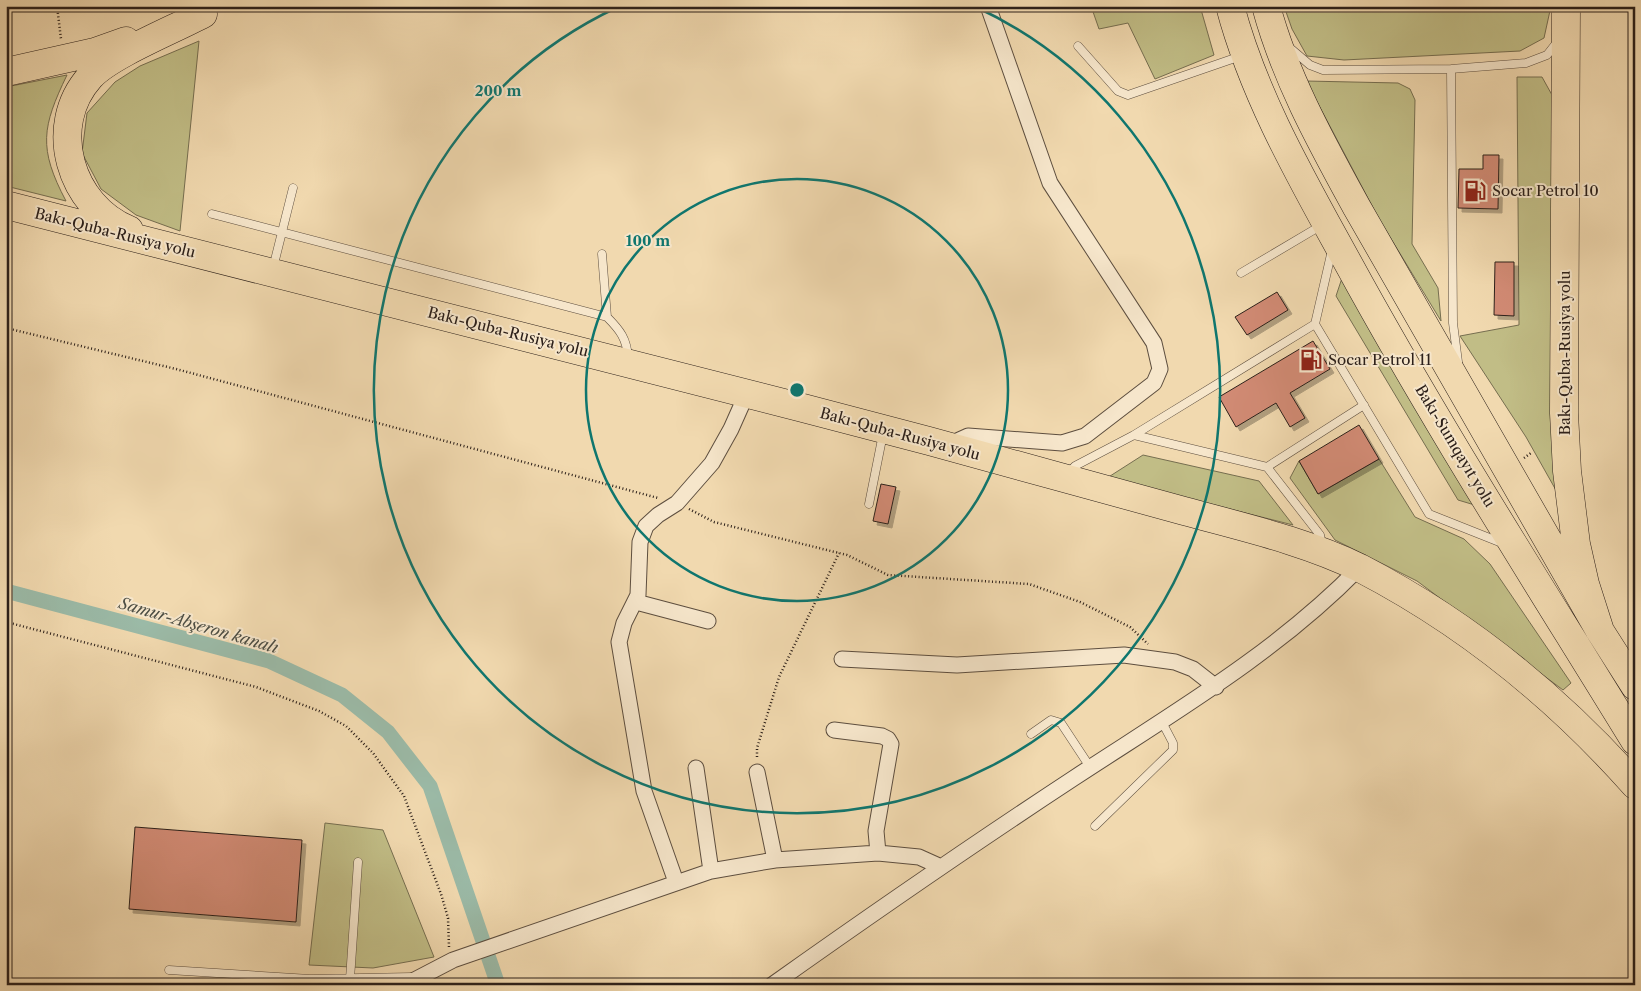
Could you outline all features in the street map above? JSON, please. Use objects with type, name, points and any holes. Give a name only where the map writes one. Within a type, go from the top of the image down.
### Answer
[{"type":"highway","name":"Bakı-Sumqayıt yolu","points":[[1230,6],[1245,54],[1262,97],[1330,230],[1377,316],[1516,548],[1635,741]]},
{"type":"highway","points":[[6,72],[95,52],[209,9]]},
{"type":"highway","points":[[166,246],[124,228],[99,210],[86,196],[74,175],[68,155],[67,135],[71,113],[79,93],[91,76],[112,61],[209,9]]},
{"type":"highway","name":"Bakı-Quba-Rusiya yolu","points":[[1566,12],[1564,413],[1567,471],[1576,544],[1585,584],[1600,631],[1635,686]]},
{"type":"highway","points":[[1269,15],[1293,82],[1321,142],[1600,631]]},
{"type":"highway","name":"Bakı-Quba-Rusiya yolu","points":[[6,205],[884,429],[1324,552],[1359,568],[1419,602],[1495,654],[1559,706],[1635,785]]},
{"type":"street","points":[[952,447],[957,440],[968,436],[1062,443],[1085,436],[1154,383],[1160,368],[1154,343],[1050,183],[988,6]]},
{"type":"street","points":[[676,882],[644,791],[619,642],[624,623],[636,602],[640,542],[646,526],[658,515],[677,503],[720,450],[747,393]]},
{"type":"street","points":[[772,985],[939,866],[1216,687],[1301,622],[1331,597],[1359,568]]},
{"type":"street","points":[[636,602],[708,621]]},
{"type":"street","points":[[842,659],[957,665],[1124,655],[1175,662],[1193,669],[1216,687]]},
{"type":"street","points":[[834,730],[882,736],[892,744],[876,831],[878,852]]},
{"type":"street","points":[[696,768],[711,871]]},
{"type":"street","points":[[757,772],[775,860]]},
{"type":"street","points":[[411,981],[453,960],[711,871],[775,860],[878,852],[918,857],[939,866]]},
{"type":"lane","points":[[1269,15],[1300,58],[1310,65],[1323,70],[1452,69],[1526,63],[1547,55],[1557,44],[1566,12]]},
{"type":"lane","points":[[1078,46],[1118,92],[1128,95],[1245,54]]},
{"type":"lane","points":[[1452,69],[1453,323],[1464,395]]},
{"type":"lane","points":[[272,272],[293,188]]},
{"type":"lane","points":[[212,214],[282,234],[606,317],[620,330],[627,344],[628,363]]},
{"type":"lane","points":[[1241,273],[1330,230]]},
{"type":"lane","points":[[1330,230],[1315,324],[1429,514],[1516,548]]},
{"type":"lane","points":[[602,254],[606,317]]},
{"type":"lane","points":[[1063,478],[1075,466],[1134,435],[1315,324]]},
{"type":"lane","points":[[1266,467],[1364,405]]},
{"type":"lane","points":[[869,504],[884,429]]},
{"type":"lane","points":[[1134,435],[1266,467],[1320,535],[1324,552]]},
{"type":"lane","points":[[1030,734],[1051,720],[1061,723],[1090,767]]},
{"type":"lane","points":[[1095,826],[1173,750],[1173,743],[1162,722]]},
{"type":"lane","points":[[350,979],[358,862]]},
{"type":"lane","points":[[169,970],[310,979],[411,981]]},
{"type":"path","points":[[57,6],[64,60]]},
{"type":"path","points":[[6,328],[186,371],[677,503],[714,522],[839,553],[888,575],[1029,584],[1080,602],[1130,628],[1147,641],[1160,660]]},
{"type":"path","points":[[757,772],[757,748],[779,677],[839,553]]},
{"type":"path","points":[[6,622],[256,687],[319,711],[346,726],[373,753],[404,796],[448,918],[448,944],[453,960]]},
{"type":"shaded area","points":[[1091,6],[1200,6],[1214,55],[1155,79],[1128,23],[1099,29]]},
{"type":"shaded area","points":[[1284,6],[1551,6],[1544,38],[1520,51],[1344,60],[1307,56],[1292,29]]},
{"type":"shaded area","points":[[199,41],[180,231],[136,215],[101,189],[82,153],[87,113],[115,82],[140,66]]},
{"type":"shaded area","points":[[67,75],[52,109],[47,138],[47,152],[51,166],[66,201],[6,186],[6,87]]},
{"type":"shaded area","points":[[1517,77],[1542,77],[1552,95],[1557,492],[1526,437],[1460,336],[1519,325]]},
{"type":"shaded area","points":[[1306,81],[1398,83],[1410,89],[1415,100],[1412,244],[1438,288],[1441,321],[1379,219]]},
{"type":"shaded area","points":[[1342,278],[1478,506],[1458,500],[1336,296]]},
{"type":"shaded area","points":[[1143,455],[1259,481],[1293,525],[1107,478]]},
{"type":"shaded area","points":[[1379,459],[1415,517],[1464,539],[1490,564],[1571,683],[1563,690],[1417,581],[1335,540],[1290,478],[1299,461],[1318,494]]},
{"type":"shaded area","points":[[325,823],[383,830],[434,957],[373,968],[309,965]]},
{"type":"building","points":[[1483,155],[1499,155],[1498,209],[1458,208],[1459,169],[1483,169]]},
{"type":"building","points":[[1495,262],[1514,262],[1514,316],[1494,315]]},
{"type":"building","points":[[1277,292],[1288,310],[1247,335],[1235,317]]},
{"type":"building","points":[[1313,341],[1330,369],[1290,393],[1305,418],[1290,427],[1276,403],[1236,427],[1219,397]]},
{"type":"building","points":[[1359,425],[1379,459],[1318,494],[1299,461]]},
{"type":"building","points":[[881,484],[896,487],[888,524],[873,521]]},
{"type":"building","points":[[135,827],[302,840],[296,922],[129,909]]},
{"type":"waterway","name":"Samur-Abşeron kanalı","points":[[6,591],[269,661],[342,695],[388,732],[430,786],[498,985]]},
{"type":"place","name":"Socar Petrol 10","points":[[1475,191]]},
{"type":"place","name":"Socar Petrol 11","points":[[1311,360]]}]
